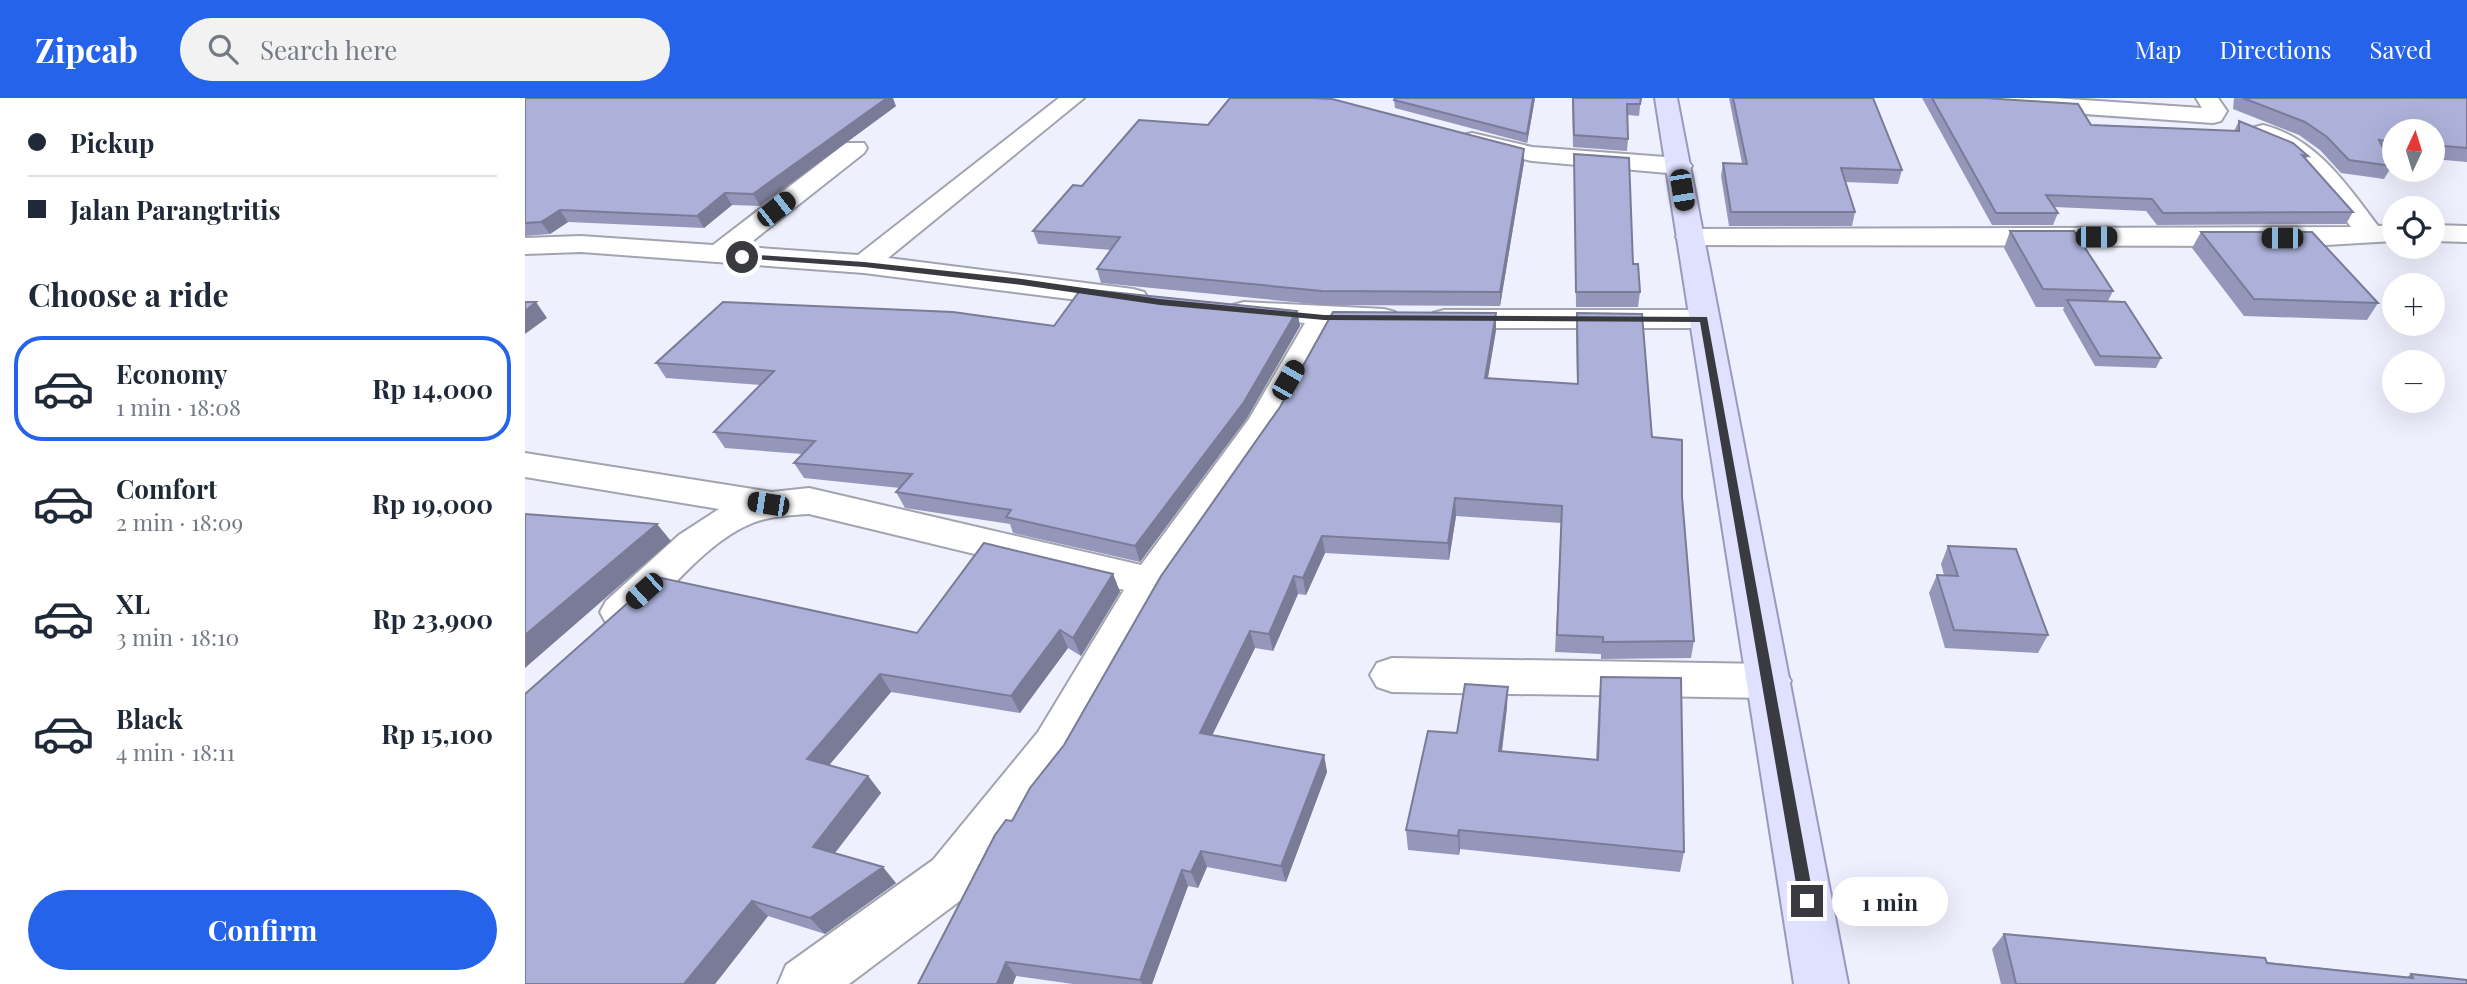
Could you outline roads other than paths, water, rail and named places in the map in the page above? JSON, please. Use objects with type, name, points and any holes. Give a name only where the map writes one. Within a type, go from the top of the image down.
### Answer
[{"type":"main road","points":[[1666,98],[1821,984]]},
{"type":"street","points":[[864,264],[1073,98]]},
{"type":"street","points":[[1955,98],[2201,116],[2211,106],[2297,147],[2382,234]]},
{"type":"street","points":[[1446,132],[1532,154],[1679,166]]},
{"type":"street","points":[[717,255],[855,148]]},
{"type":"street","points":[[2445,233],[2467,234]]},
{"type":"street","points":[[1690,237],[2309,238],[2382,234]]},
{"type":"street","points":[[525,246],[581,244],[864,264],[1022,282],[1160,302]]},
{"type":"street","points":[[1214,308],[1324,317],[1413,319],[1704,319]]},
{"type":"street","points":[[805,984],[951,877],[1054,746],[1150,582],[1264,423],[1324,317]]},
{"type":"street","points":[[525,465],[768,504],[809,501],[1150,582]]},
{"type":"street","points":[[594,635],[703,538],[737,515],[768,504]]},
{"type":"street","points":[[1392,675],[1769,681]]}]
